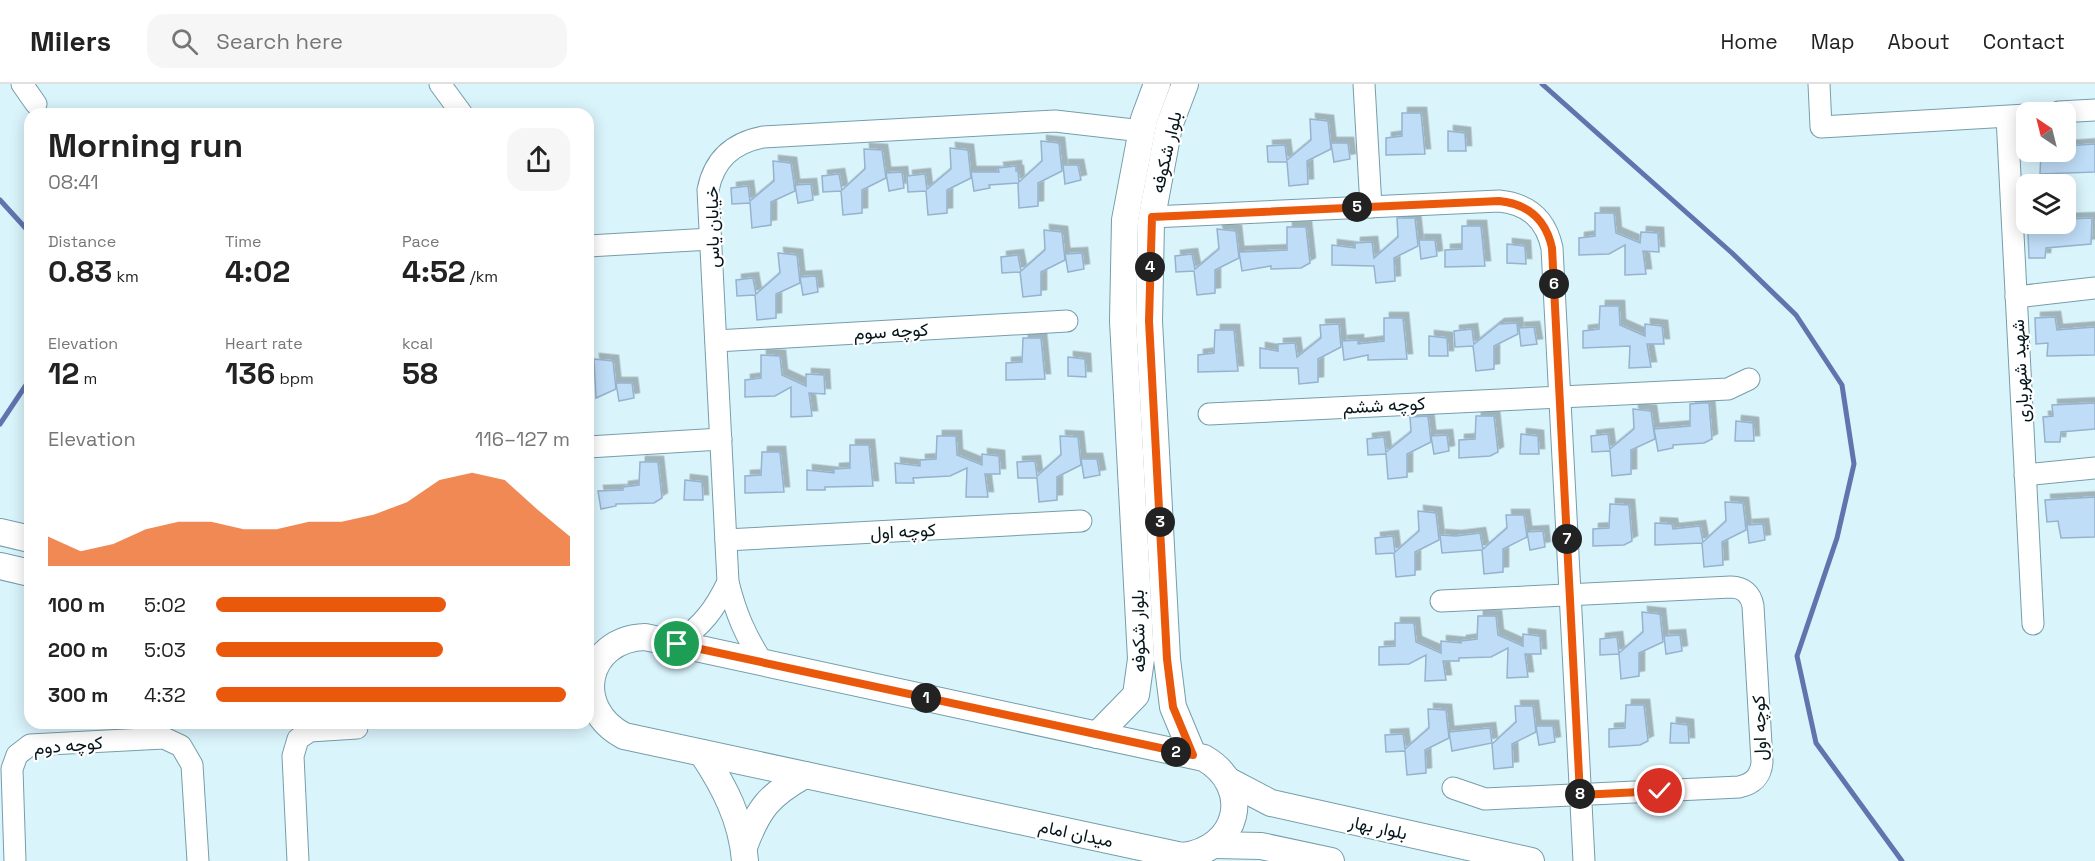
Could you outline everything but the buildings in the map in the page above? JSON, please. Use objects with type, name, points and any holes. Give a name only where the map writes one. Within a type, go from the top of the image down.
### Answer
[{"type":"street","points":[[22,84],[36,104]]},
{"type":"street","points":[[440,84],[458,108]]},
{"type":"street","name":"بلوار شکوفه","points":[[1097,735],[1136,695],[1141,659],[1124,321],[1125,220],[1144,119],[1157,84]]},
{"type":"street","name":"بلوار شکوفه","points":[[1185,84],[1169,126],[1152,217],[1149,321],[1167,659],[1173,707],[1193,755]]},
{"type":"street","points":[[1364,84],[1371,207]]},
{"type":"street","points":[[1819,84],[1821,128],[2016,116]]},
{"type":"street","points":[[2076,111],[2095,110]]},
{"type":"street","name":"خیابان یاس","points":[[763,663],[743,629],[735,610],[728,582],[716,439],[716,341],[708,190],[710,177],[716,164],[736,145],[763,137],[1055,121],[1142,131]]},
{"type":"street","name":"شهید شهریاری","points":[[2017,162],[2016,297],[2033,624]]},
{"type":"street","points":[[1152,217],[1499,201],[1518,204],[1535,214],[1544,224],[1552,248],[1584,861]]},
{"type":"street","points":[[594,246],[711,239]]},
{"type":"street","points":[[2016,297],[2095,288]]},
{"type":"street","name":"کوچه سوم","points":[[716,341],[1067,321]]},
{"type":"street","name":"کوچه ششم","points":[[1209,414],[1728,388],[1749,379]]},
{"type":"street","points":[[594,446],[716,439]]},
{"type":"street","points":[[2025,475],[2095,468]]},
{"type":"street","name":"کوچه اول","points":[[726,540],[1081,521]]},
{"type":"street","points":[[0,532],[24,537]]},
{"type":"street","points":[[0,566],[24,572]]},
{"type":"street","points":[[677,644],[699,627],[716,606],[728,582]]},
{"type":"street","name":"کوچه اول","points":[[1570,595],[1731,587],[1744,590],[1753,606],[1762,762],[1760,772],[1754,781],[1739,787],[1580,795]]},
{"type":"street","points":[[1441,601],[1570,595]]},
{"type":"street","name":"میدان امام","points":[[594,672],[600,648],[633,638],[645,637],[1193,755],[1214,764],[1229,782]]},
{"type":"street","name":"میدان امام","points":[[594,712],[624,736],[805,775],[1143,854],[1182,856],[1206,852]]},
{"type":"street","points":[[298,861],[293,756],[298,739],[310,730],[334,729]]},
{"type":"street","name":"کوچه دوم","points":[[15,861],[12,769],[16,755],[30,745],[164,738],[181,746],[192,765],[198,861]]},
{"type":"street","points":[[702,753],[722,782],[736,813],[744,854]]},
{"type":"street","points":[[744,854],[752,824],[765,804],[784,787],[805,775]]},
{"type":"street","points":[[1206,852],[1229,827],[1233,816],[1234,804],[1229,782]]},
{"type":"street","name":"بلوار بهار","points":[[1229,782],[1271,803],[1531,861]]},
{"type":"street","points":[[1453,788],[1485,799],[1580,795]]},
{"type":"street","points":[[1206,852],[1261,846],[1331,861]]},
{"type":"waterway","points":[[1542,84],[1732,253],[1796,315],[1842,385],[1854,464],[1837,538],[1797,656],[1816,743],[1902,861]]},
{"type":"waterway","points":[[0,200],[24,226]]},
{"type":"waterway","points":[[0,424],[24,388]]},
{"type":"route","points":[[677,644],[1193,755],[1173,707],[1167,659],[1149,321],[1152,217],[1512,202],[1535,214],[1544,224],[1552,248],[1580,795],[1660,791]]}]
